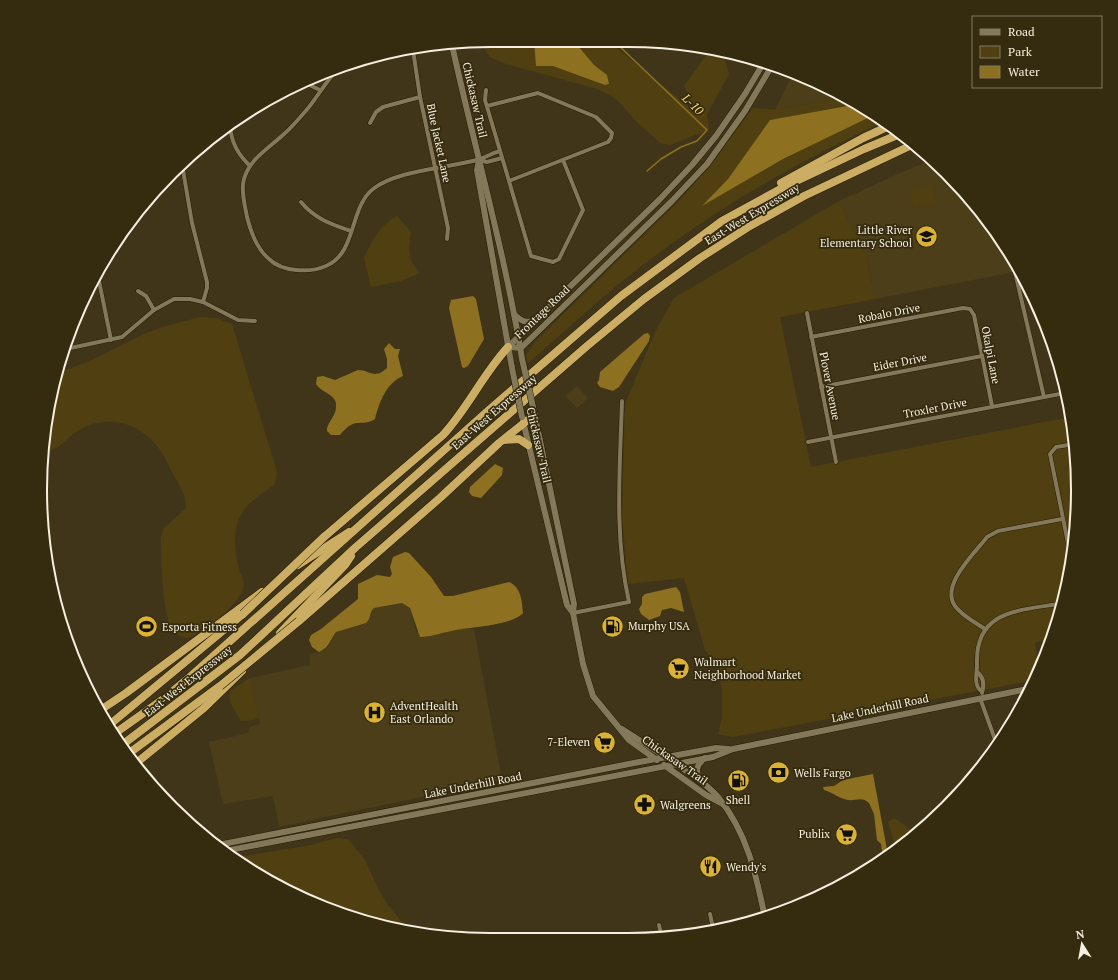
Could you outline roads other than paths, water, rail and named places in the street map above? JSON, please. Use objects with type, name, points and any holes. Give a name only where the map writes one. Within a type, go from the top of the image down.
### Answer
[{"type":"highway","points":[[722,221],[796,174],[883,129]]},
{"type":"highway","name":"East-West Expressway","points":[[119,731],[162,700],[191,676],[362,525],[489,410],[621,296],[722,221],[793,182],[864,148],[894,136]]},
{"type":"highway","name":"East-West Expressway","points":[[126,742],[240,655],[356,547],[587,346],[644,299],[700,258],[804,196],[908,147]]},
{"type":"highway","points":[[113,722],[244,614],[324,537],[443,435],[455,422],[490,370],[508,347]]},
{"type":"highway","points":[[132,751],[220,686],[300,621],[441,497],[533,411]]},
{"type":"highway","points":[[501,441],[519,439],[528,445]]},
{"type":"highway","points":[[102,705],[130,689],[304,561],[335,540],[362,525]]},
{"type":"highway","points":[[139,760],[204,708],[235,679],[345,565],[356,547]]},
{"type":"highway","points":[[104,708],[126,694],[130,689]]},
{"type":"street","name":"Chickasaw Trail","points":[[453,49],[484,176],[521,348],[522,359],[574,604],[573,613],[589,687],[600,706],[628,740],[706,795],[723,804]]},
{"type":"street","name":"Blue Jacket Lane","points":[[414,54],[420,97],[448,228],[447,239]]},
{"type":"street","name":"Frontage Road","points":[[508,347],[660,199],[692,165],[716,136],[745,94],[761,68]]},
{"type":"street","name":"Frontage Road","points":[[508,347],[521,348],[672,201],[706,164],[745,111],[769,71]]},
{"type":"street","points":[[331,77],[308,108],[285,133],[257,157],[250,166],[244,183],[243,192],[249,227],[261,253],[273,263],[285,268],[307,271],[326,266],[342,255],[363,199],[383,181],[479,160],[500,151]]},
{"type":"street","points":[[310,85],[320,90]]},
{"type":"street","points":[[486,90],[484,96],[531,256],[555,262],[560,256],[583,210],[563,160]]},
{"type":"street","points":[[487,106],[538,93],[596,117],[611,131],[612,137],[608,142],[509,181]]},
{"type":"street","points":[[370,123],[376,112],[383,107],[420,97]]},
{"type":"street","points":[[231,131],[233,144],[250,166]]},
{"type":"street","points":[[479,160],[487,162],[502,158]]},
{"type":"street","name":"Chickasaw Trail","points":[[479,160],[477,170],[512,368],[528,445],[567,605],[573,613]]},
{"type":"street","points":[[183,171],[192,223],[207,282],[203,302]]},
{"type":"street","points":[[301,202],[310,214],[322,221],[352,231]]},
{"type":"street","points":[[1016,277],[1044,397]]},
{"type":"street","points":[[99,282],[111,340]]},
{"type":"street","points":[[138,291],[146,296],[154,310]]},
{"type":"street","points":[[71,348],[111,340],[128,333],[154,310],[174,299],[190,299],[203,302],[238,320],[255,320]]},
{"type":"street","name":"Robalo Drive","points":[[811,336],[963,308],[970,309]]},
{"type":"street","name":"Okalpi Lane","points":[[970,309],[974,315],[992,406]]},
{"type":"street","name":"Plover Avenue","points":[[807,313],[836,462]]},
{"type":"street","points":[[513,314],[522,321],[530,322],[537,319]]},
{"type":"street","name":"Eider Drive","points":[[821,386],[982,356]]},
{"type":"street","name":"Troxler Drive","points":[[808,442],[1060,393]]},
{"type":"street","points":[[573,613],[629,602],[621,561],[619,516],[622,401]]},
{"type":"street","points":[[1068,445],[1056,447],[1050,454],[1068,543]]},
{"type":"street","points":[[985,629],[955,607],[951,592],[954,579],[987,537],[992,534],[998,531],[1062,519]]},
{"type":"street","points":[[995,738],[975,676],[977,672],[978,645],[985,629],[997,618],[1006,614],[1056,604]]},
{"type":"street","name":"Lake Underhill Road","points":[[232,850],[705,758],[733,749],[981,696],[1023,689]]},
{"type":"street","name":"Chickasaw Trail","points":[[619,728],[700,781],[723,804],[748,848],[757,877],[764,911]]},
{"type":"street","points":[[634,763],[640,755],[638,747]]},
{"type":"street","name":"Lake Underhill Road","points":[[224,844],[634,763],[716,748],[733,749]]},
{"type":"street","points":[[700,781],[697,770],[699,764],[705,758]]},
{"type":"street","points":[[494,798],[509,788]]},
{"type":"street","points":[[434,810],[450,799]]},
{"type":"street","points":[[314,826],[316,834]]},
{"type":"street","points":[[710,914],[712,924]]},
{"type":"street","points":[[660,925],[661,932]]},
{"type":"water","points":[[535,47],[579,47],[594,65],[607,75],[609,84],[605,85],[553,66],[536,66]]},
{"type":"water","points":[[849,106],[868,118],[783,159],[702,206],[728,179],[770,120]]},
{"type":"water","points":[[473,296],[476,299],[484,339],[468,366],[464,368],[462,367],[449,308],[451,300]]},
{"type":"water","points":[[648,333],[650,336],[649,341],[619,387],[613,391],[600,387],[597,383],[600,372],[644,334]]},
{"type":"water","points":[[389,343],[395,349],[400,349],[398,356],[403,376],[392,383],[384,394],[375,419],[350,425],[340,435],[331,435],[327,431],[327,428],[335,413],[336,403],[332,396],[318,387],[316,384],[317,377],[323,376],[335,380],[358,370],[372,374],[383,372],[387,368],[387,359],[384,349]]},
{"type":"water","points":[[495,464],[503,468],[502,475],[481,498],[472,496],[469,492],[470,487]]},
{"type":"water","points":[[405,552],[409,553],[431,577],[444,596],[453,596],[509,582],[516,587],[518,591],[523,613],[518,617],[502,623],[420,637],[410,608],[402,603],[374,608],[371,611],[369,620],[366,623],[336,632],[327,646],[319,652],[312,647],[309,640],[311,635],[321,629],[358,599],[358,584],[377,575],[390,577],[392,574],[390,567],[393,557]]},
{"type":"water","points":[[676,587],[680,592],[684,612],[671,608],[662,610],[660,616],[649,620],[641,614],[639,609],[642,604],[642,597],[645,594]]},
{"type":"water","points":[[873,774],[887,849],[882,852],[881,844],[877,840],[874,814],[869,803],[861,799],[845,799],[824,790],[823,787],[834,786],[843,780]]},
{"type":"waterway","name":"L-10","points":[[620,47],[707,130],[697,141],[681,147],[661,159],[647,171]]},
{"type":"place","name":"Little River Elementary School","points":[[927,236]]},
{"type":"place","name":"Murphy USA","points":[[612,626]]},
{"type":"place","name":"Esporta Fitness","points":[[147,627]]},
{"type":"place","name":"Walmart Neighborhood Market","points":[[679,668]]},
{"type":"place","name":"AdventHealth East Orlando","points":[[374,712]]},
{"type":"place","name":"7-Eleven","points":[[605,742]]},
{"type":"place","name":"Wells Fargo","points":[[779,773]]},
{"type":"place","name":"Shell","points":[[738,780]]},
{"type":"place","name":"Walgreens","points":[[644,805]]},
{"type":"place","name":"Publix","points":[[846,834]]},
{"type":"place","name":"Wendy's","points":[[711,867]]}]
